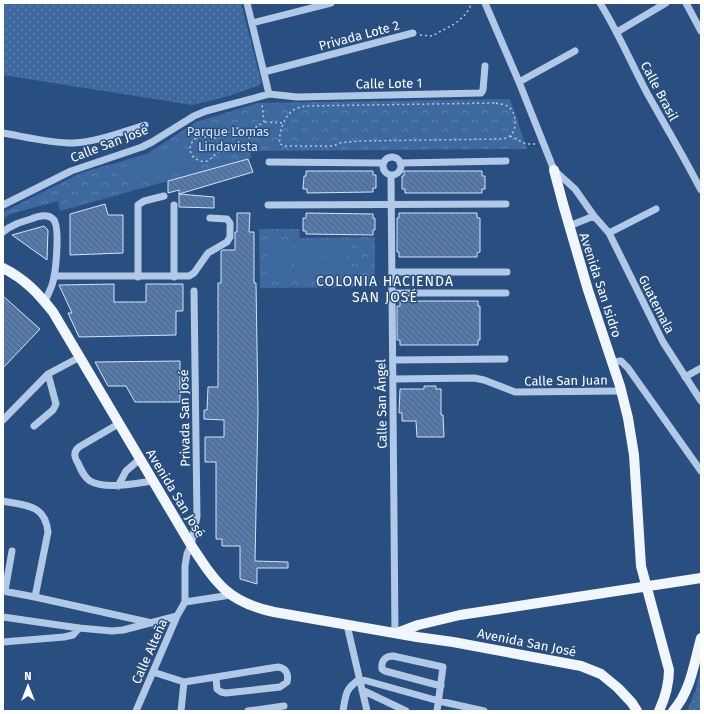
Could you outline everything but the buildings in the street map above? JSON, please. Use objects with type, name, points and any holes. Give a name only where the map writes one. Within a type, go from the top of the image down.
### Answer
[{"type":"main road","name":"Avenida San Isidro","points":[[554,170],[588,290],[622,391],[632,438],[641,566],[646,586]]},
{"type":"main road","name":"Avenida San José","points":[[3,268],[18,276],[32,287],[53,312],[191,544],[215,581],[231,596],[256,609],[395,634],[453,642],[581,666],[600,674],[618,688],[632,703],[637,711]]},
{"type":"main road","name":"Avenida San José","points":[[395,634],[418,625],[460,615],[701,578]]},
{"type":"main road","points":[[646,586],[669,670],[666,694],[659,711]]},
{"type":"main road","points":[[673,711],[681,701],[689,684],[701,638]]},
{"type":"street","points":[[247,3],[269,94]]},
{"type":"street","points":[[252,23],[331,3]]},
{"type":"street","name":"Avenida San Isidro","points":[[485,3],[519,82],[554,170]]},
{"type":"street","name":"Calle Brasil","points":[[600,3],[617,32],[648,93],[698,177],[701,190]]},
{"type":"street","points":[[617,32],[666,3]]},
{"type":"street","points":[[686,3],[701,31]]},
{"type":"street","name":"Privada Lote 2","points":[[264,72],[412,33]]},
{"type":"street","points":[[519,82],[575,51]]},
{"type":"street","name":"Calle Lote 1","points":[[269,94],[297,97],[481,93],[483,90],[485,66]]},
{"type":"street","name":"Calle San José","points":[[3,205],[71,171],[147,144],[200,114],[269,94]]},
{"type":"street","points":[[3,133],[56,142],[73,143],[88,141],[145,125]]},
{"type":"street","points":[[392,157],[397,159],[400,163],[398,172],[391,175],[384,171],[384,163],[387,159],[392,157]]},
{"type":"street","points":[[400,163],[506,161]]},
{"type":"street","points":[[269,162],[384,163]]},
{"type":"street","name":"Guatemala","points":[[554,170],[575,189],[594,216],[609,233],[663,342],[701,401]]},
{"type":"street","name":"Calle San Ángel","points":[[391,175],[395,634]]},
{"type":"street","points":[[138,277],[138,205],[144,201],[164,196]]},
{"type":"street","points":[[268,205],[506,204]]},
{"type":"street","points":[[174,205],[174,277]]},
{"type":"street","points":[[609,233],[656,209]]},
{"type":"street","points":[[3,232],[10,226],[40,215],[48,216],[53,220],[56,228],[56,262],[53,284],[45,302]]},
{"type":"street","points":[[569,226],[594,216]]},
{"type":"street","points":[[54,276],[186,277],[192,275],[208,253],[228,242],[230,237],[230,223],[227,219],[210,218]]},
{"type":"street","points":[[392,272],[506,272]]},
{"type":"street","name":"Privada San José","points":[[191,544],[198,517],[194,291]]},
{"type":"street","points":[[392,293],[506,293]]},
{"type":"street","points":[[3,420],[48,374],[80,357]]},
{"type":"street","points":[[393,360],[505,359]]},
{"type":"street","points":[[612,362],[621,361],[628,368],[701,471]]},
{"type":"street","points":[[685,377],[701,368]]},
{"type":"street","points":[[34,426],[53,410],[56,404],[48,374]]},
{"type":"street","name":"Calle San Juan","points":[[393,379],[474,378],[484,380],[515,392],[622,391]]},
{"type":"street","points":[[120,423],[75,450],[74,454],[85,476],[91,481],[118,486],[153,481]]},
{"type":"street","points":[[118,486],[126,471],[140,459]]},
{"type":"street","points":[[3,501],[32,507],[39,511],[47,521],[48,532],[35,597]]},
{"type":"street","name":"Calle Alteña","points":[[136,711],[177,616],[185,602],[185,566],[187,554],[191,544]]},
{"type":"street","points":[[12,551],[4,591],[152,622]]},
{"type":"street","points":[[185,602],[231,596]]},
{"type":"street","points":[[3,617],[79,628],[112,631],[123,630],[177,616]]},
{"type":"street","points":[[347,625],[367,711]]},
{"type":"street","points":[[3,642],[64,637],[73,635],[79,628]]},
{"type":"street","points":[[437,711],[441,686],[443,666],[393,656],[388,656],[382,663],[382,669],[385,671],[441,686]]},
{"type":"street","points":[[153,672],[184,682],[278,667],[287,671],[288,676],[287,682],[280,687],[226,693],[217,689],[216,677]]},
{"type":"street","points":[[343,711],[346,694],[350,685],[360,679],[439,701],[484,711]]},
{"type":"street","points":[[181,711],[184,682]]},
{"type":"street","points":[[362,690],[406,711]]},
{"type":"street","points":[[248,711],[284,706]]},
{"type":"path","name":"Privada Lote 2","points":[[412,33],[432,36],[456,23],[466,14],[472,3]]},
{"type":"path","points":[[262,96],[264,122]]},
{"type":"path","points":[[496,103],[509,107],[513,112],[515,126],[510,136],[503,139],[358,141],[340,143],[333,146],[285,146],[280,144],[279,140],[283,123],[292,111],[305,106],[496,103]]},
{"type":"path","points":[[247,133],[264,122],[283,123]]},
{"type":"path","points":[[237,128],[242,129],[247,133],[249,144],[246,149],[217,153],[207,161],[196,160],[192,156],[190,150],[191,144],[199,137],[216,138],[222,136],[227,131],[237,128]]},
{"type":"path","points":[[510,136],[526,144],[544,143]]},
{"type":"green space","points":[[3,3],[241,3],[261,81],[260,85],[226,97],[192,105],[3,75]]},
{"type":"green space","name":"Parque Lomas Lindavista","points":[[510,99],[527,149],[251,151],[251,158],[60,211],[58,201],[10,214],[3,219],[3,212],[83,172],[145,155],[196,122],[258,103]]},
{"type":"green space","points":[[183,144],[189,166],[131,183],[125,160]]},
{"type":"green space","points":[[259,229],[299,229],[300,238],[375,237],[375,287],[260,288]]},
{"type":"green space","points":[[267,240],[291,240],[291,277],[267,277]]},
{"type":"green space","points":[[295,243],[319,243],[319,280],[295,280]]},
{"type":"green space","points":[[323,243],[347,243],[347,280],[323,280]]},
{"type":"green space","points":[[701,666],[701,711],[687,711],[696,689]]},
{"type":"district","name":"COLONIA HACIENDA SAN JOSÉ","points":[[385,290]]}]
